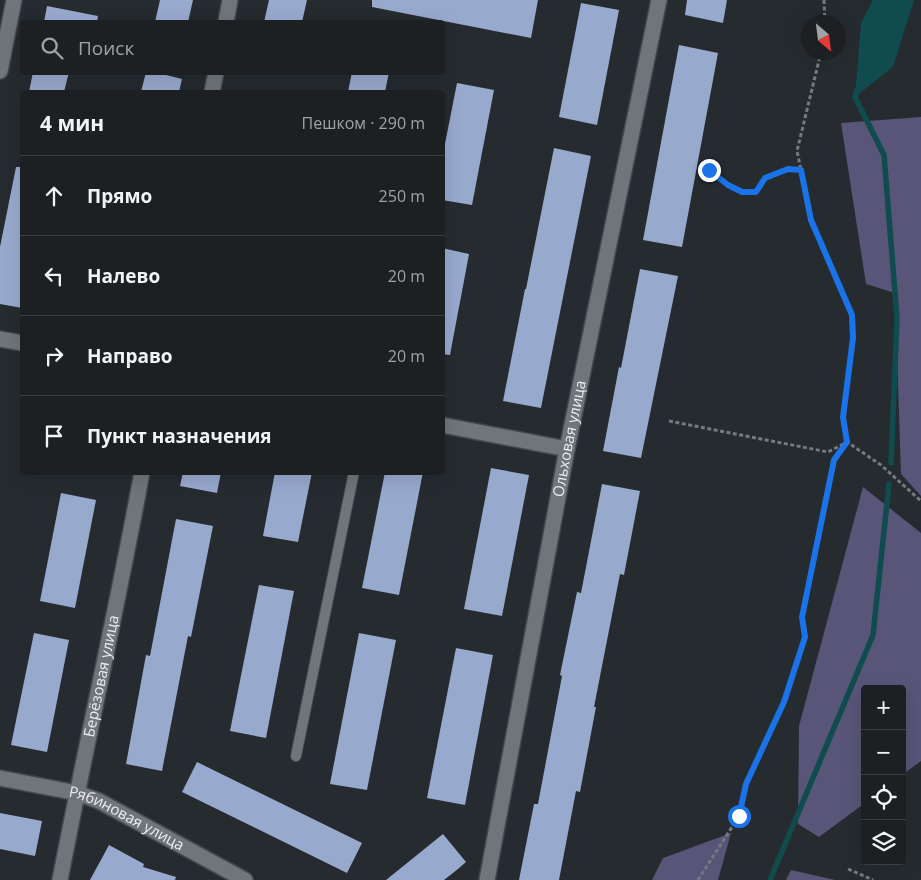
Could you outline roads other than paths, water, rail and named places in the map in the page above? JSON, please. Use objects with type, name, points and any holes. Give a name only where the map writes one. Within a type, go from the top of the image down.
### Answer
[{"type":"street","points":[[0,72],[14,0]]},
{"type":"street","points":[[226,20],[230,0]]},
{"type":"street","name":"Ольховая улица","points":[[486,880],[567,448],[659,0]]},
{"type":"street","points":[[212,90],[215,75]]},
{"type":"street","points":[[0,339],[20,343]]},
{"type":"street","points":[[445,426],[567,448]]},
{"type":"street","name":"Берёзовая улица","points":[[60,880],[123,576],[141,475]]},
{"type":"street","name":"Рябиновая улица","points":[[0,778],[77,793],[99,801],[245,880]]},
{"type":"lane","points":[[296,756],[353,475]]},
{"type":"water","points":[[872,0],[914,0],[893,67],[855,97],[861,23]]},
{"type":"waterway","points":[[857,90],[855,97],[884,155],[897,318],[891,463]]},
{"type":"waterway","points":[[770,880],[873,635],[889,484]]}]
